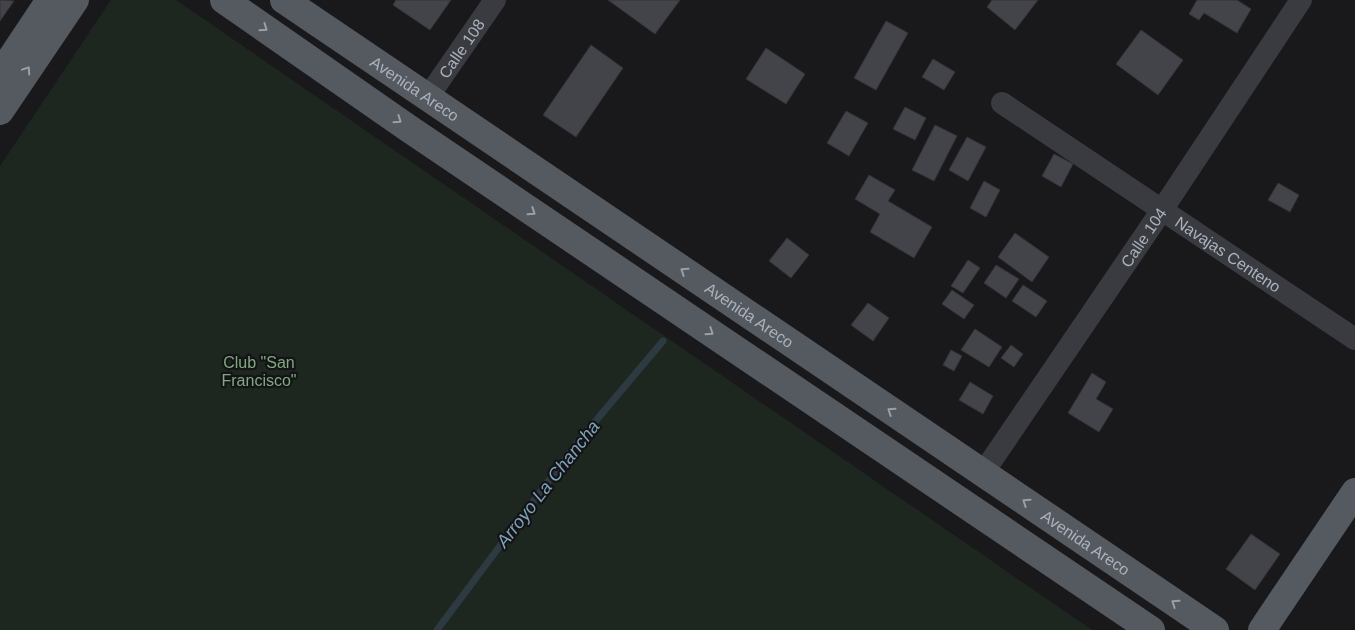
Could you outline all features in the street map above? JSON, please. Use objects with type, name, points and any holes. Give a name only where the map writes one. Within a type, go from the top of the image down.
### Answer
[{"type":"main road","points":[[0,75],[50,0]]},
{"type":"main road","points":[[0,110],[75,0]]},
{"type":"main road","points":[[224,0],[417,133],[1151,630]]},
{"type":"main road","name":"Avenida Areco","points":[[284,0],[1215,630]]},
{"type":"main road","points":[[1262,630],[1355,492]]},
{"type":"street","name":"Calle 108","points":[[428,98],[495,0]]},
{"type":"street","name":"Calle 104","points":[[983,473],[1162,210],[1301,0]]},
{"type":"street","name":"Navajas Centeno","points":[[1002,103],[1355,339]]},
{"type":"green space","name":"Club \"San Francisco\"","points":[[111,0],[176,0],[1092,630],[0,630],[0,166]]},
{"type":"building","points":[[0,0],[14,1],[0,21]]},
{"type":"building","points":[[396,0],[451,0],[430,30],[393,5]]},
{"type":"building","points":[[608,0],[680,0],[655,34]]},
{"type":"building","points":[[992,0],[1038,0],[1015,30],[987,7]]},
{"type":"building","points":[[1197,0],[1237,0],[1251,9],[1237,33],[1204,13],[1199,20],[1189,14]]},
{"type":"building","points":[[886,21],[908,33],[876,90],[854,78]]},
{"type":"building","points":[[1141,30],[1183,60],[1158,95],[1116,64]]},
{"type":"building","points":[[591,45],[623,68],[576,137],[543,115]]},
{"type":"building","points":[[766,48],[805,74],[786,104],[746,79]]},
{"type":"building","points":[[933,59],[955,72],[944,90],[922,77]]},
{"type":"building","points":[[905,107],[926,118],[915,140],[893,129]]},
{"type":"building","points":[[846,111],[868,123],[849,156],[827,143]]},
{"type":"building","points":[[935,125],[957,136],[934,181],[912,170]]},
{"type":"building","points":[[967,137],[986,147],[968,181],[949,170]]},
{"type":"building","points":[[1054,154],[1073,164],[1061,187],[1042,176]]},
{"type":"building","points":[[869,175],[895,190],[888,201],[932,227],[914,258],[870,232],[880,214],[855,199]]},
{"type":"building","points":[[984,181],[1000,190],[986,217],[970,208]]},
{"type":"building","points":[[1278,183],[1299,195],[1290,212],[1268,200]]},
{"type":"building","points":[[1015,233],[1049,257],[1032,282],[998,257]]},
{"type":"building","points":[[787,238],[809,255],[791,278],[769,261]]},
{"type":"building","points":[[968,260],[980,268],[963,293],[951,286]]},
{"type":"building","points":[[996,265],[1019,279],[1006,298],[984,283]]},
{"type":"building","points":[[1023,285],[1047,301],[1036,317],[1012,301]]},
{"type":"building","points":[[952,290],[974,305],[964,319],[942,304]]},
{"type":"building","points":[[868,303],[889,318],[873,341],[851,325]]},
{"type":"building","points":[[975,329],[1002,347],[989,367],[961,350]]},
{"type":"building","points":[[1011,345],[1023,354],[1014,367],[1001,358]]},
{"type":"building","points":[[951,350],[962,356],[954,371],[943,365]]},
{"type":"building","points":[[1092,373],[1106,382],[1096,399],[1113,409],[1099,432],[1068,413]]},
{"type":"building","points":[[970,382],[993,396],[983,414],[959,400]]},
{"type":"building","points":[[1251,534],[1280,554],[1255,590],[1226,569]]},
{"type":"waterway","name":"Arroyo La Chancha","points":[[437,630],[577,443],[663,341]]}]
